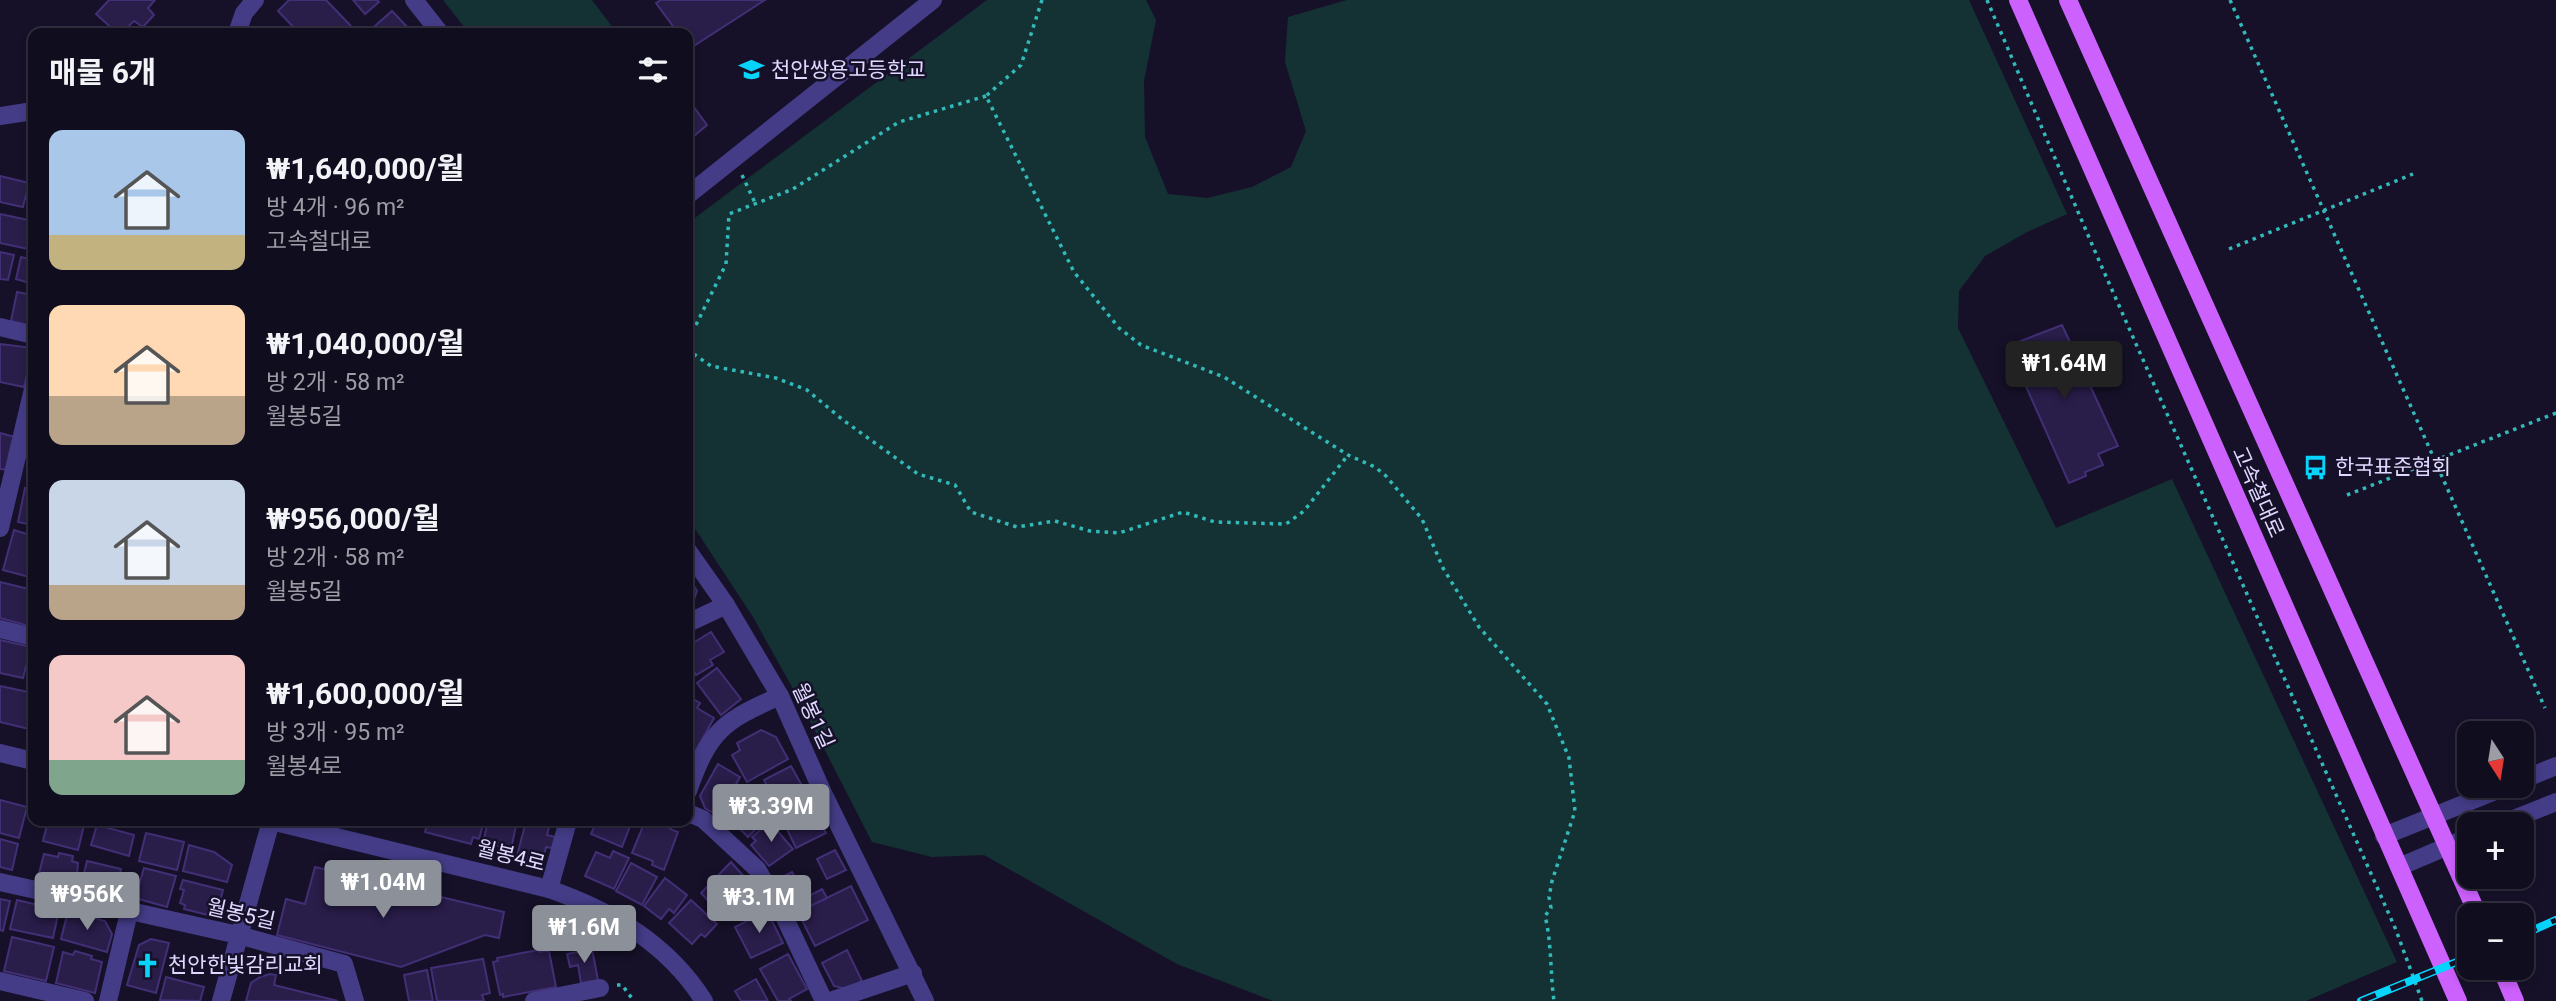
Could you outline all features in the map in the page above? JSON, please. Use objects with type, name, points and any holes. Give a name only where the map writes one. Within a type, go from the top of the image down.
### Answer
[{"type":"main road","name":"고속철대로","points":[[2018,0],[2458,1001]]},
{"type":"main road","name":"고속철대로","points":[[2067,0],[2474,903]]},
{"type":"main road","points":[[2506,980],[2515,1001]]},
{"type":"street","points":[[239,28],[244,12],[255,0]]},
{"type":"street","points":[[414,0],[436,28]]},
{"type":"street","points":[[693,191],[933,0]]},
{"type":"street","points":[[0,116],[28,112]]},
{"type":"street","points":[[0,327],[28,334]]},
{"type":"street","points":[[0,528],[28,410]]},
{"type":"street","name":"월봉1길","points":[[693,558],[726,605],[780,696],[823,793],[926,1001]]},
{"type":"street","points":[[693,621],[726,605]]},
{"type":"street","points":[[0,629],[28,636]]},
{"type":"street","points":[[693,779],[712,737],[738,715],[780,696]]},
{"type":"street","points":[[0,753],[28,760]]},
{"type":"street","points":[[2534,775],[2556,766]]},
{"type":"street","points":[[2384,835],[2477,798]]},
{"type":"street","points":[[2531,812],[2556,802]]},
{"type":"street","points":[[693,815],[703,819],[757,869],[783,914],[824,1001]]},
{"type":"street","points":[[221,1001],[270,826]]},
{"type":"street","name":"월봉4로","points":[[292,826],[550,889],[613,915],[654,943],[692,982],[704,1001]]},
{"type":"street","points":[[550,889],[567,826]]},
{"type":"street","points":[[2399,867],[2457,842]]},
{"type":"street","name":"월봉5길","points":[[0,882],[238,935],[344,964],[355,1001]]},
{"type":"street","points":[[107,1001],[129,912]]},
{"type":"street","points":[[830,1001],[913,973]]},
{"type":"street","points":[[0,981],[85,1001]]},
{"type":"street","points":[[534,1001],[600,988]]},
{"type":"path","points":[[693,333],[726,264],[729,214],[793,189],[899,122],[986,96],[1021,65],[1042,0]]},
{"type":"path","points":[[1987,0],[2097,256],[2396,930],[2422,1001]]},
{"type":"path","points":[[2230,0],[2544,708]]},
{"type":"path","points":[[986,96],[1074,271],[1119,328],[1141,345],[1224,377],[1386,476],[1422,519],[1443,568],[1479,627],[1537,691],[1557,727],[1569,758],[1575,811],[1552,881],[1549,897],[1551,908],[1545,916],[1550,936],[1550,971],[1554,1001]]},
{"type":"path","points":[[732,162],[741,172],[756,205]]},
{"type":"path","points":[[2229,249],[2413,174]]},
{"type":"path","points":[[693,346],[695,355],[711,366],[776,378],[807,390],[843,420],[918,474],[955,485],[971,512],[1017,527],[1055,522],[1090,531],[1119,533],[1183,512],[1215,522],[1286,524],[1304,510],[1348,455]]},
{"type":"path","points":[[2347,495],[2556,413]]},
{"type":"green space","points":[[443,0],[592,0],[613,28],[465,28]]},
{"type":"green space","points":[[987,0],[1146,0],[1156,20],[1144,81],[1145,137],[1168,194],[1207,198],[1252,187],[1291,167],[1306,131],[1285,62],[1288,17],[1347,0],[1969,0],[2067,214],[2027,232],[1985,256],[1959,291],[1958,328],[2056,528],[2172,479],[2397,962],[2306,1001],[1273,1001],[1177,964],[984,855],[932,857],[872,842],[753,617],[693,526],[693,219]]},
{"type":"building","points":[[109,0],[155,0],[148,8],[154,15],[143,27],[134,21],[126,28],[111,28],[96,14]]},
{"type":"building","points":[[289,0],[326,0],[351,26],[294,28],[278,11]]},
{"type":"building","points":[[353,0],[377,0],[379,2],[365,14]]},
{"type":"building","points":[[661,0],[765,0],[693,46],[693,28],[674,28],[656,3]]},
{"type":"building","points":[[392,11],[408,28],[373,28]]},
{"type":"building","points":[[693,106],[707,125],[693,137]]},
{"type":"building","points":[[0,176],[28,183],[23,207],[0,202]]},
{"type":"building","points":[[0,214],[28,220],[28,249],[0,243]]},
{"type":"building","points":[[0,252],[14,255],[8,280],[0,279]]},
{"type":"building","points":[[21,257],[28,259],[28,283],[16,279]]},
{"type":"building","points":[[17,292],[28,294],[28,325],[11,321]]},
{"type":"building","points":[[2062,325],[2118,446],[2098,454],[2103,465],[2085,472],[2086,476],[2069,483],[2008,346]]},
{"type":"building","points":[[0,344],[28,347],[28,370],[24,387],[0,382]]},
{"type":"building","points":[[0,433],[15,437],[8,470],[0,469]]},
{"type":"building","points":[[25,488],[28,489],[28,524],[18,522]]},
{"type":"building","points":[[14,530],[28,534],[28,577],[3,570]]},
{"type":"building","points":[[0,582],[28,589],[28,626],[0,618]]},
{"type":"building","points":[[693,585],[697,591],[693,602]]},
{"type":"building","points":[[711,632],[724,652],[710,660],[713,665],[696,675],[693,670],[693,643]]},
{"type":"building","points":[[0,640],[28,646],[23,678],[0,673]]},
{"type":"building","points":[[717,668],[741,699],[721,715],[697,683]]},
{"type":"building","points":[[0,686],[28,692],[28,729],[0,722]]},
{"type":"building","points":[[693,699],[700,703],[697,708],[714,718],[693,756]]},
{"type":"building","points":[[761,730],[776,737],[788,759],[747,782],[732,755],[740,750],[737,743]]},
{"type":"building","points":[[718,764],[740,777],[722,809],[719,807],[715,814],[705,808],[700,796]]},
{"type":"building","points":[[791,766],[810,800],[782,815],[764,780]]},
{"type":"building","points":[[745,791],[769,816],[748,837],[723,812]]},
{"type":"building","points":[[0,800],[27,807],[19,838],[0,833]]},
{"type":"building","points":[[813,806],[826,833],[796,848],[783,821]]},
{"type":"building","points":[[770,822],[793,849],[769,866],[751,845],[756,841],[752,837]]},
{"type":"building","points":[[47,826],[84,826],[78,850],[43,841]]},
{"type":"building","points":[[97,826],[134,835],[129,856],[91,845]]},
{"type":"building","points":[[427,826],[483,826],[479,839],[473,837],[471,844],[425,832]]},
{"type":"building","points":[[487,826],[516,826],[511,849],[483,843]]},
{"type":"building","points":[[525,826],[549,827],[547,835],[555,837],[552,848],[546,847],[542,863],[517,856]]},
{"type":"building","points":[[595,826],[630,826],[622,847],[591,834]]},
{"type":"building","points":[[643,826],[671,826],[670,829],[678,832],[664,870],[652,865],[653,861],[632,853]]},
{"type":"building","points":[[146,833],[184,842],[177,870],[139,861]]},
{"type":"building","points":[[0,839],[18,844],[12,870],[0,867]]},
{"type":"building","points":[[189,845],[214,852],[232,865],[227,882],[183,871]]},
{"type":"building","points":[[835,850],[846,870],[827,879],[817,859]]},
{"type":"building","points":[[613,851],[629,858],[614,889],[585,876],[596,852],[610,858]]},
{"type":"building","points":[[59,853],[73,856],[72,861],[78,863],[76,886],[38,877],[44,854],[58,857]]},
{"type":"building","points":[[87,861],[121,869],[118,881],[113,880],[109,897],[80,890]]},
{"type":"building","points":[[731,862],[755,889],[724,918],[701,893]]},
{"type":"building","points":[[631,863],[657,877],[642,905],[616,891]]},
{"type":"building","points":[[315,867],[504,912],[499,938],[485,935],[401,967],[277,935],[286,899],[305,904]]},
{"type":"building","points":[[144,868],[176,876],[167,907],[135,898]]},
{"type":"building","points":[[792,872],[801,889],[785,898],[776,880]]},
{"type":"building","points":[[665,878],[687,895],[674,913],[669,909],[661,919],[644,906]]},
{"type":"building","points":[[183,880],[223,890],[217,913],[213,912],[212,916],[184,909],[185,905],[180,903],[184,890],[180,889]]},
{"type":"building","points":[[851,886],[868,920],[815,946],[798,912]]},
{"type":"building","points":[[822,889],[827,898],[802,910],[798,902]]},
{"type":"building","points":[[0,899],[10,901],[3,931],[0,930]]},
{"type":"building","points":[[17,900],[59,910],[53,938],[10,929]]},
{"type":"building","points":[[691,900],[717,924],[705,937],[701,934],[692,944],[669,923]]},
{"type":"building","points":[[68,911],[105,921],[112,934],[107,952],[61,939]]},
{"type":"building","points":[[767,911],[783,943],[751,958],[735,927]]},
{"type":"building","points":[[12,937],[54,947],[46,981],[4,971]]},
{"type":"building","name":"천안한빛감리교회","points":[[151,939],[169,943],[156,993],[127,985],[139,945]]},
{"type":"building","points":[[592,949],[598,980],[581,983],[578,965],[570,967],[567,954]]},
{"type":"building","points":[[538,950],[549,951],[556,987],[503,997],[503,994],[500,995],[493,962],[498,961],[497,958]]},
{"type":"building","points":[[847,950],[862,981],[846,989],[834,986],[822,963]]},
{"type":"building","points":[[75,951],[102,962],[95,993],[56,983],[63,952],[73,955]]},
{"type":"building","points":[[788,954],[807,989],[789,999],[791,1001],[778,1001],[760,969]]},
{"type":"building","points":[[483,959],[490,993],[482,995],[484,1001],[437,1001],[431,968]]},
{"type":"building","points":[[427,970],[433,1001],[409,1001],[404,975]]},
{"type":"building","points":[[270,974],[276,975],[274,985],[338,1001],[246,1001],[251,983]]},
{"type":"building","points":[[166,977],[204,987],[200,1001],[160,1000]]},
{"type":"building","points":[[756,979],[768,1001],[741,1001],[735,991]]},
{"type":"railway","points":[[2534,930],[2556,920]]},
{"type":"railway","points":[[2361,1001],[2457,962]]},
{"type":"place","name":"천안쌍용고등학교","points":[[751,70]]},
{"type":"place","name":"한국표준협회","points":[[2315,467]]},
{"type":"place","name":"천안한빛감리교회","points":[[148,965]]}]
